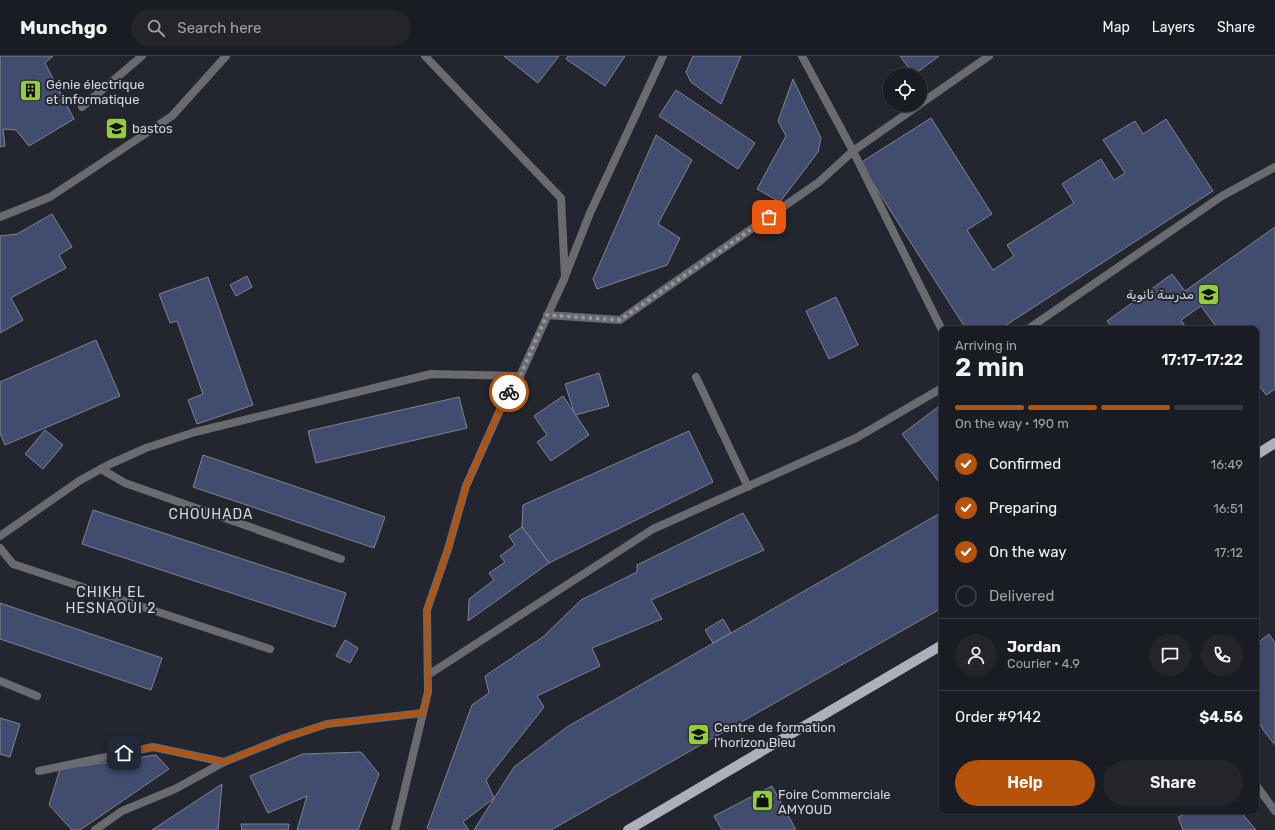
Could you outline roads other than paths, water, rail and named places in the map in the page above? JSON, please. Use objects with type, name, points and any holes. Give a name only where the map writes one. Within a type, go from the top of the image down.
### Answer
[{"type":"main road","points":[[1259,453],[1275,444]]},
{"type":"main road","points":[[628,830],[939,647]]},
{"type":"street","points":[[82,107],[142,56]]},
{"type":"street","points":[[0,217],[50,197],[172,116],[226,56]]},
{"type":"street","points":[[425,56],[560,198],[565,277]]},
{"type":"street","points":[[395,830],[428,692],[427,610],[448,549],[466,486],[504,400],[520,376],[565,277],[590,213],[663,56]]},
{"type":"street","points":[[802,56],[853,152],[940,326]]},
{"type":"street","points":[[927,100],[989,56]]},
{"type":"street","points":[[547,315],[620,320],[819,182],[853,152],[910,112]]},
{"type":"street","points":[[1032,326],[1222,196],[1275,167]]},
{"type":"street","points":[[0,536],[79,481],[101,469],[146,448],[195,432],[431,374],[520,376]]},
{"type":"street","points":[[696,377],[748,487]]},
{"type":"street","points":[[428,675],[653,529],[856,438],[939,390]]},
{"type":"street","points":[[101,469],[125,483],[341,559]]},
{"type":"street","points":[[0,548],[13,564],[270,649]]},
{"type":"street","points":[[0,681],[37,696]]},
{"type":"street","points":[[95,830],[122,811],[174,789],[224,762],[284,738],[327,724],[423,713]]},
{"type":"street","points":[[39,771],[153,747],[224,762]]},
{"type":"street","points":[[1259,789],[1275,811]]},
{"type":"place","name":"Génie électrique et informatique","points":[[30,91]]},
{"type":"place","name":"bastos","points":[[117,128]]},
{"type":"place","name":"مدرسة ثانوية","points":[[1209,294]]},
{"type":"place","name":"Centre de formation l’horizon Bleu","points":[[698,734]]},
{"type":"place","name":"Foire Commerciale AMYOUD","points":[[762,801]]},
{"type":"district","name":"CHOUHADA","points":[[211,514]]},
{"type":"district","name":"CHIKH EL HESNAOUI 2","points":[[111,600]]}]
